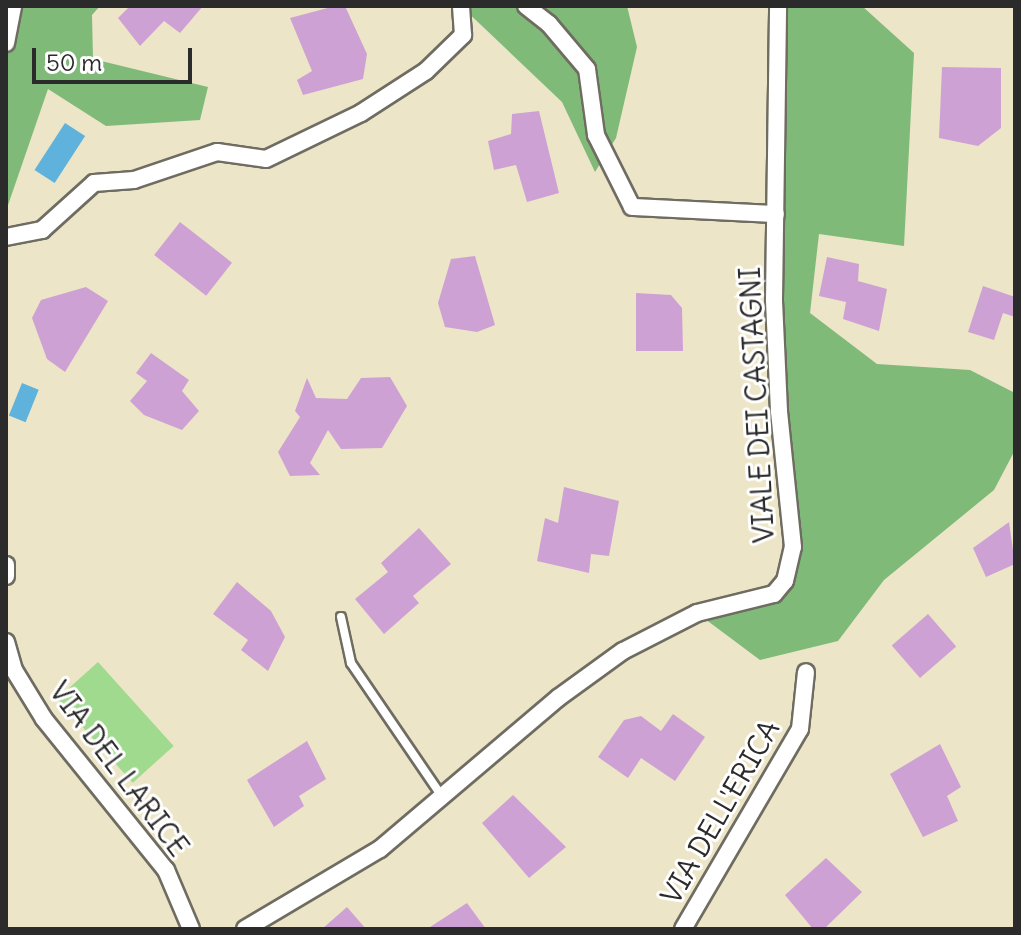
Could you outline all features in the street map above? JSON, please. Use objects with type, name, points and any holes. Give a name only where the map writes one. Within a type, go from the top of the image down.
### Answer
[{"type":"street","points":[[6,43],[13,6]]},
{"type":"street","points":[[6,237],[42,230],[94,183],[134,180],[217,152],[266,159],[361,113],[426,71],[463,35],[461,6]]},
{"type":"street","points":[[526,6],[549,24],[587,69],[596,135],[632,207],[776,214]]},
{"type":"street","name":"VIALE DEI CASTAGNI","points":[[245,929],[380,849],[444,799],[558,698],[623,651],[697,613],[774,594],[785,581],[793,547],[779,411],[776,214],[778,6]]},
{"type":"street","points":[[6,565],[6,576]]},
{"type":"street","name":"VIA DEL LARICE","points":[[6,642],[14,670],[44,719],[166,870],[191,929]]},
{"type":"street","name":"VIA DELL'ERICA","points":[[683,929],[800,729],[806,672]]},
{"type":"lane","points":[[341,617],[351,663],[444,799]]},
{"type":"green space","points":[[6,6],[100,6],[92,15],[93,59],[208,87],[200,120],[106,126],[48,89],[6,211]]},
{"type":"green space","points":[[461,6],[627,6],[637,47],[616,138],[595,172],[562,102]]},
{"type":"green space","points":[[778,6],[862,6],[914,53],[904,246],[819,234],[810,313],[877,364],[970,370],[1015,393],[1015,450],[994,490],[884,580],[838,641],[760,660],[697,613],[774,594],[793,547],[779,411]]},
{"type":"green space","points":[[98,662],[174,746],[133,783],[57,699]]},
{"type":"water","points":[[65,123],[85,136],[55,183],[35,170]]},
{"type":"water","points":[[22,383],[39,390],[26,422],[9,415]]},
{"type":"building","points":[[130,6],[203,6],[180,33],[164,21],[140,46],[118,18]]},
{"type":"building","points":[[345,6],[367,54],[363,79],[303,95],[297,80],[312,71],[290,18]]},
{"type":"building","points":[[942,67],[1001,68],[1001,128],[978,146],[939,138]]},
{"type":"building","points":[[539,111],[559,193],[527,202],[516,165],[494,170],[488,141],[511,134],[512,114]]},
{"type":"building","points":[[180,222],[232,263],[206,296],[154,255]]},
{"type":"building","points":[[475,256],[495,325],[477,332],[445,327],[438,303],[451,259]]},
{"type":"building","points":[[827,257],[859,264],[858,281],[887,289],[879,331],[843,319],[846,302],[819,296]]},
{"type":"building","points":[[983,286],[1015,297],[1015,317],[1003,313],[994,340],[968,332]]},
{"type":"building","points":[[86,287],[108,301],[65,372],[47,359],[32,318],[41,300]]},
{"type":"building","points":[[636,293],[671,295],[682,308],[683,351],[636,351]]},
{"type":"building","points":[[151,353],[189,380],[182,391],[199,411],[182,430],[144,415],[130,401],[147,381],[136,373]]},
{"type":"building","points":[[390,377],[407,406],[382,448],[341,449],[328,430],[310,463],[320,475],[290,476],[278,452],[300,417],[295,411],[307,378],[316,398],[347,399],[361,378]]},
{"type":"building","points":[[564,487],[619,501],[609,556],[591,554],[589,573],[537,561],[545,518],[558,523]]},
{"type":"building","points":[[1009,522],[1015,564],[986,577],[973,548]]},
{"type":"building","points":[[419,528],[451,564],[413,596],[419,603],[384,634],[355,599],[388,572],[381,563]]},
{"type":"building","points":[[237,582],[271,611],[285,637],[268,671],[241,650],[248,640],[213,614]]},
{"type":"building","points":[[928,614],[956,646],[920,678],[892,645]]},
{"type":"building","points":[[673,714],[705,737],[675,781],[641,758],[628,778],[598,757],[624,720],[641,716],[661,731]]},
{"type":"building","points":[[307,741],[326,779],[299,796],[304,806],[274,827],[247,780]]},
{"type":"building","points":[[940,744],[961,787],[947,796],[958,821],[923,837],[890,774]]},
{"type":"building","points":[[513,795],[566,847],[529,878],[482,823]]},
{"type":"building","points":[[826,858],[862,892],[824,929],[813,929],[785,895]]},
{"type":"building","points":[[467,903],[486,929],[427,929]]},
{"type":"building","points":[[347,907],[366,929],[322,929]]}]
